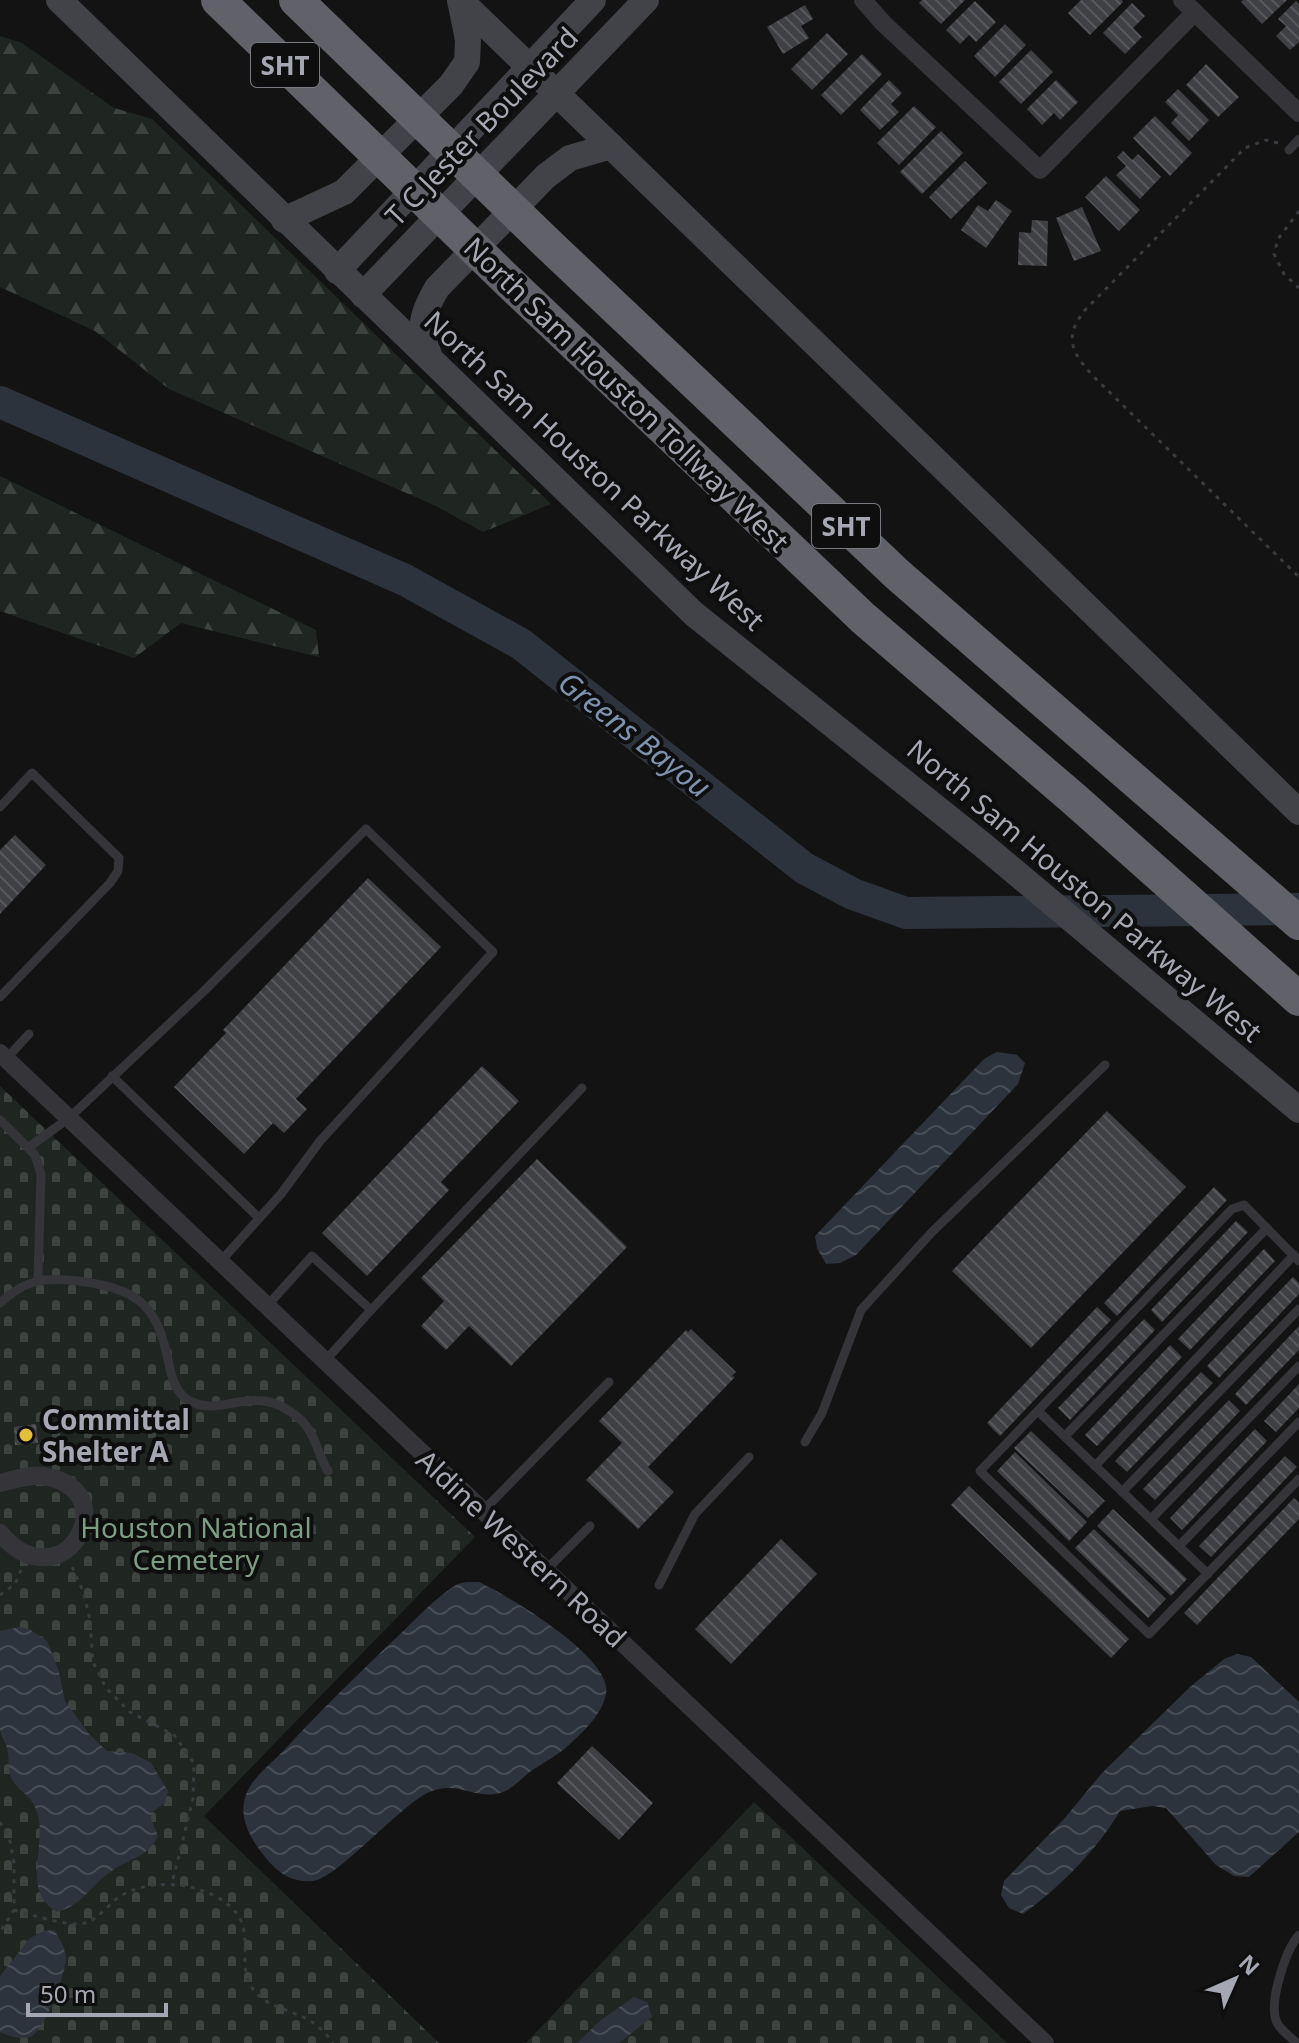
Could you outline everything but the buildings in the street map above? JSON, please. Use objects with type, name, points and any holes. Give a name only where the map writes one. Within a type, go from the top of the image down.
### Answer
[{"type":"highway","name":"North Sam Houston Tollway West","points":[[218,0],[863,618],[1292,992]]},
{"type":"highway","name":"North Sam Houston Tollway West","points":[[296,0],[898,575],[1299,923]]},
{"type":"main road","name":"North Sam Houston Parkway West","points":[[59,0],[694,614],[984,846],[1299,1110]]},
{"type":"main road","points":[[284,220],[344,192],[451,85],[467,62],[468,40],[460,0]]},
{"type":"main road","points":[[460,0],[1293,806]]},
{"type":"main road","name":"T C Jester Boulevard","points":[[337,271],[593,0]]},
{"type":"main road","name":"T C Jester Boulevard","points":[[363,295],[646,0]]},
{"type":"main road","points":[[431,361],[421,334],[424,310],[437,288],[546,176],[570,158],[611,146]]},
{"type":"street","points":[[863,0],[883,23],[1040,170],[1188,6],[1299,113]]},
{"type":"street","name":"Aldine Western Road","points":[[3,1056],[1045,2043]]},
{"type":"street","points":[[0,1483],[40,1475],[63,1481],[79,1494],[86,1514],[79,1538],[63,1553],[44,1558],[27,1556],[0,1533]]},
{"type":"lane","points":[[1289,150],[1299,139]]},
{"type":"lane","points":[[0,807],[32,773],[119,858],[118,871],[110,883],[0,997]]},
{"type":"lane","points":[[29,1147],[69,1118],[204,991],[366,829],[493,952],[320,1141],[281,1194],[220,1262]]},
{"type":"lane","points":[[3,1056],[29,1034]]},
{"type":"lane","points":[[805,1442],[822,1413],[861,1310],[932,1232],[1105,1065]]},
{"type":"lane","points":[[112,1076],[259,1218]]},
{"type":"lane","points":[[325,1361],[582,1088]]},
{"type":"lane","points":[[0,1120],[29,1147],[41,1174],[38,1279]]},
{"type":"lane","points":[[1095,1466],[1296,1258],[1244,1205],[1232,1209],[980,1471],[1149,1634],[1299,1479]]},
{"type":"lane","points":[[1065,1436],[1267,1228]]},
{"type":"lane","points":[[267,1306],[312,1256],[371,1310]]},
{"type":"lane","points":[[0,1303],[38,1279],[100,1284],[136,1298],[160,1326],[171,1374],[181,1394],[201,1405],[253,1399],[282,1406],[305,1423],[328,1471]]},
{"type":"lane","points":[[1122,1492],[1299,1309]]},
{"type":"lane","points":[[1151,1519],[1299,1366]]},
{"type":"lane","points":[[483,1511],[609,1382]]},
{"type":"lane","points":[[1038,1411],[1208,1574]]},
{"type":"lane","points":[[1179,1546],[1299,1422]]},
{"type":"lane","points":[[659,1585],[695,1514],[749,1457]]},
{"type":"lane","points":[[546,1570],[590,1526]]},
{"type":"lane","points":[[1297,2043],[1276,2023],[1275,2014],[1279,1979],[1292,1942],[1299,1935]]},
{"type":"path","points":[[1266,140],[1245,148],[1085,310],[1074,326],[1072,343],[1082,364],[1095,378],[1299,577]]},
{"type":"path","points":[[1299,211],[1278,239],[1274,254],[1284,274],[1299,288]]},
{"type":"path","points":[[63,1553],[83,1591],[90,1620],[93,1662],[106,1688],[130,1712],[174,1735],[194,1763],[193,1799],[172,1883]]},
{"type":"path","points":[[0,1595],[15,1584],[27,1556]]},
{"type":"path","points":[[0,1822],[10,1841],[14,1863],[14,1910],[0,1932]]},
{"type":"path","points":[[14,1910],[83,1924],[94,1919],[124,1894],[140,1888],[172,1883],[201,1890],[230,1906],[244,1922],[245,1966],[248,1980],[258,1995],[310,2021],[333,2043]]},
{"type":"green space","points":[[0,36],[22,43],[114,108],[152,119],[551,504],[483,532],[436,506],[169,389],[95,331],[0,287]]},
{"type":"green space","points":[[0,476],[316,630],[319,657],[181,623],[134,658],[0,611]]},
{"type":"green space","name":"Houston National Cemetery","points":[[0,1086],[475,1537],[204,1816],[439,2043],[0,2043]]},
{"type":"green space","points":[[754,1802],[1007,2043],[526,2043]]},
{"type":"water","points":[[997,1052],[1017,1055],[1025,1063],[1018,1084],[856,1255],[840,1263],[826,1264],[817,1248],[815,1236],[984,1059]]},
{"type":"water","points":[[479,1582],[534,1614],[577,1646],[594,1663],[604,1679],[606,1694],[597,1715],[566,1748],[506,1791],[484,1794],[448,1788],[427,1793],[323,1877],[304,1881],[288,1877],[270,1863],[247,1828],[243,1812],[245,1796],[252,1783],[340,1692],[433,1603],[459,1584]]},
{"type":"water","points":[[19,1627],[29,1629],[47,1641],[59,1672],[65,1701],[89,1734],[107,1751],[132,1753],[151,1763],[168,1791],[165,1803],[152,1812],[151,1819],[158,1836],[154,1843],[105,1875],[74,1904],[57,1912],[46,1903],[37,1881],[40,1829],[36,1808],[11,1777],[0,1729],[0,1631]]},
{"type":"water","points":[[1237,1654],[1251,1657],[1299,1702],[1299,1832],[1249,1877],[1234,1876],[1216,1865],[1166,1808],[1152,1806],[1120,1811],[1089,1854],[1051,1892],[1023,1914],[1009,1908],[1001,1895],[1004,1881],[1064,1819],[1102,1773],[1190,1687],[1224,1659]]},
{"type":"water","points":[[54,1930],[66,1958],[48,2014],[30,2037],[18,2038],[0,2032],[0,1976],[30,1938]]},
{"type":"water","points":[[634,1997],[647,2002],[652,2017],[619,2043],[577,2043],[601,2020]]},
{"type":"waterway","name":"Greens Bayou","points":[[0,402],[405,580],[521,644],[804,868],[853,894],[906,913],[1299,909]]},
{"type":"place","name":"Committal Shelter A","points":[[26,1435]]}]
